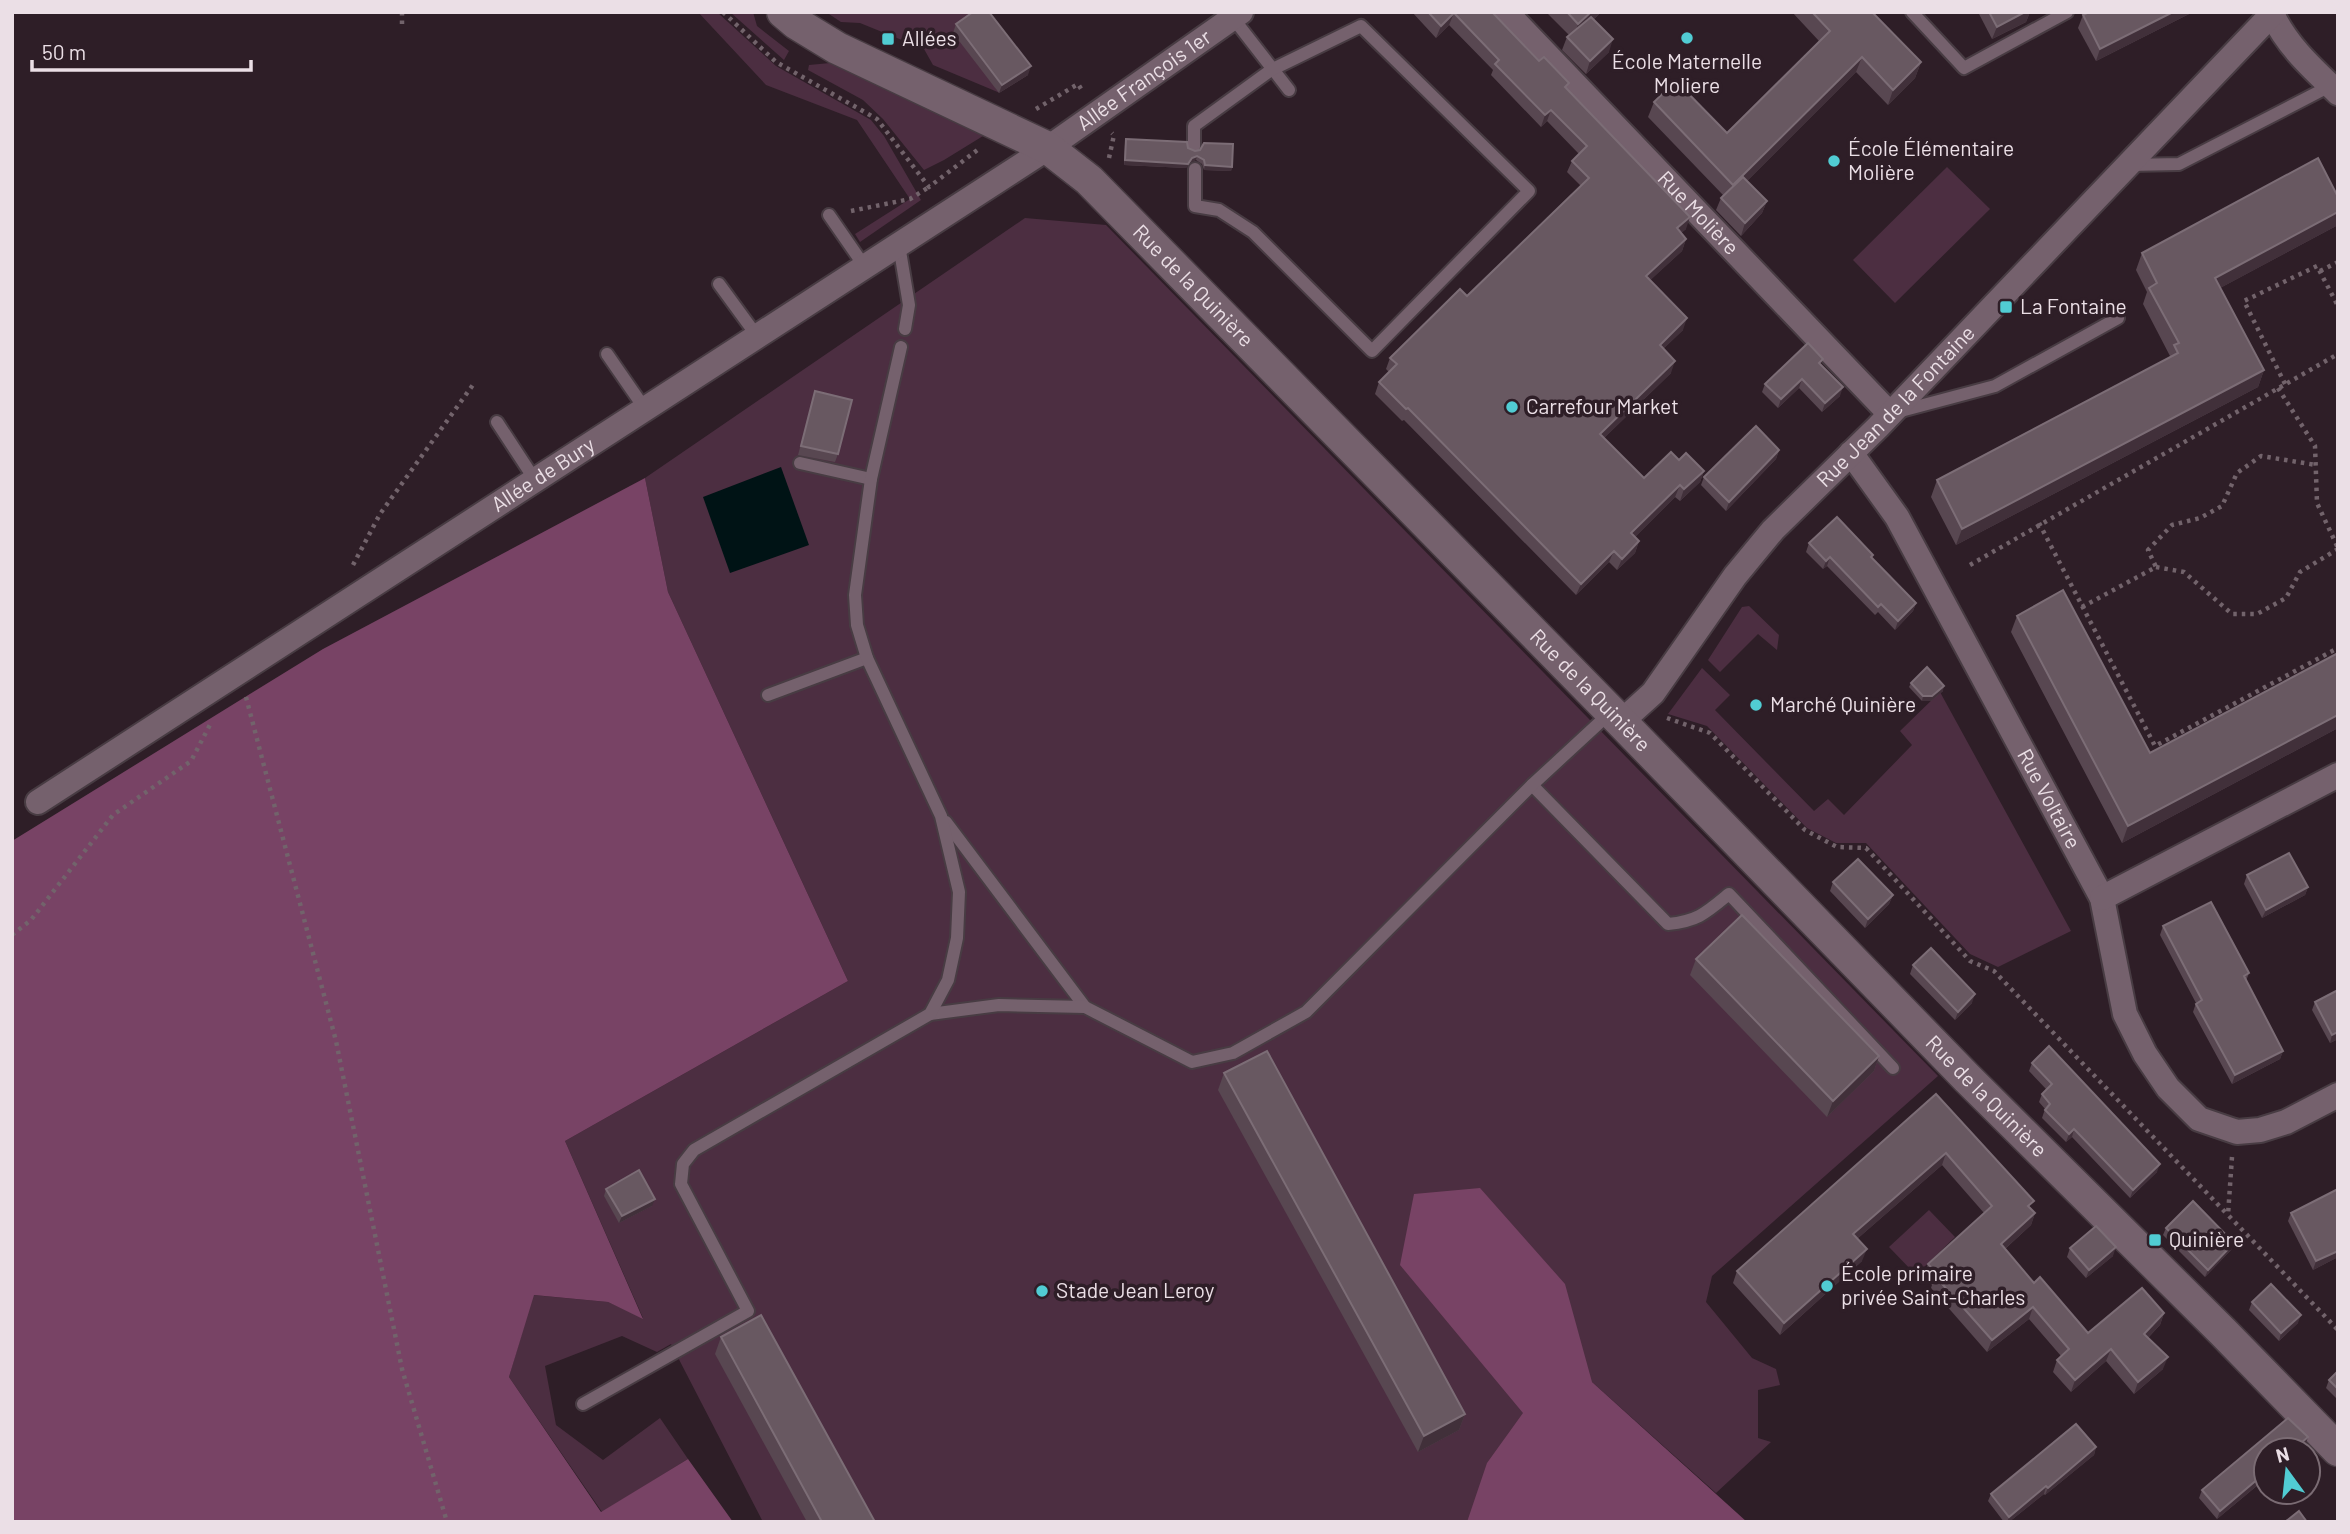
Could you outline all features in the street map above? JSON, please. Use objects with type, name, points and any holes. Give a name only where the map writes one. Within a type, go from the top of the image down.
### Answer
[{"type":"street","name":"Rue de la Quinière","points":[[783,12],[837,48],[1048,148],[1089,180],[1967,1078],[2338,1450]]},
{"type":"street","name":"Rue Molière","points":[[1506,12],[1890,414]]},
{"type":"street","name":"Rue Jean de la Fontaine","points":[[1616,717],[1653,693],[1735,576],[1773,530],[1890,414],[2272,13]]},
{"type":"street","points":[[2272,13],[2289,44],[2334,90]]},
{"type":"street","name":"Allée François 1er","points":[[1048,148],[1237,15]]},
{"type":"street","name":"Allée de Bury","points":[[38,802],[1048,148]]},
{"type":"street","name":"Rue Voltaire","points":[[1851,453],[1897,517],[2102,898],[2125,1014],[2145,1054],[2168,1088],[2199,1119],[2236,1132]]},
{"type":"street","points":[[2102,898],[2338,775]]},
{"type":"street","points":[[2236,1132],[2260,1130],[2286,1122],[2338,1095]]},
{"type":"lane","points":[[1912,12],[1964,68],[2067,12]]},
{"type":"lane","points":[[1237,15],[1271,70],[1289,90]]},
{"type":"lane","points":[[1194,147],[1194,126],[1271,70],[1362,26],[1529,191],[1372,351],[1254,232],[1219,210],[1195,205],[1195,169]]},
{"type":"lane","points":[[2128,165],[2179,164],[2334,90]]},
{"type":"lane","points":[[829,215],[865,267]]},
{"type":"lane","points":[[899,245],[909,305],[905,329]]},
{"type":"lane","points":[[719,284],[757,337]]},
{"type":"lane","points":[[1890,414],[1995,386],[2118,318]]},
{"type":"lane","points":[[901,347],[872,479],[855,596],[857,625],[867,658],[941,816],[959,892],[957,938],[948,980],[930,1014]]},
{"type":"lane","points":[[607,354],[645,409]]},
{"type":"lane","points":[[497,422],[535,480]]},
{"type":"lane","points":[[800,463],[872,479]]},
{"type":"lane","points":[[768,695],[867,658]]},
{"type":"lane","points":[[941,816],[1086,1007],[1192,1062],[1233,1053],[1306,1012],[1532,785],[1616,717]]},
{"type":"lane","points":[[1532,785],[1668,924],[1689,922],[1708,911],[1728,894],[1893,1068]]},
{"type":"lane","points":[[583,1404],[748,1311],[681,1184],[684,1164],[694,1150],[930,1014],[999,1004],[1086,1007]]},
{"type":"path","points":[[402,12],[402,25]]},
{"type":"path","points":[[723,12],[776,62],[877,120],[929,187]]},
{"type":"path","points":[[1029,113],[1078,84]]},
{"type":"path","points":[[829,215],[910,199],[982,146]]},
{"type":"path","points":[[2320,271],[2338,262]]},
{"type":"path","points":[[2285,384],[2244,301],[2317,265],[2338,306]]},
{"type":"path","points":[[1970,565],[2039,523],[2338,354]]},
{"type":"path","points":[[350,570],[380,514],[475,382]]},
{"type":"path","points":[[2082,607],[2156,567],[2184,572],[2232,614],[2257,614],[2286,598],[2300,572],[2338,549],[2317,503],[2315,446],[2278,388]]},
{"type":"path","points":[[2156,567],[2148,550],[2172,525],[2200,518],[2222,506],[2237,473],[2261,456],[2316,466]]},
{"type":"path","points":[[2039,523],[2155,746],[2338,648]]},
{"type":"path","points":[[239,671],[336,1041],[402,1369],[447,1522]]},
{"type":"path","points":[[12,935],[32,920],[113,815],[191,761],[215,716]]},
{"type":"path","points":[[1667,718],[1710,733],[1805,830],[1837,847],[1866,848],[1970,961],[1994,971],[2338,1330]]},
{"type":"path","points":[[2228,1215],[2230,1167],[2236,1132]]},
{"type":"shaded area","points":[[698,12],[717,12],[776,66],[871,120],[884,136],[921,200],[860,242],[855,234],[910,199],[857,120],[766,85]]},
{"type":"shaded area","points":[[730,12],[753,12],[757,26],[789,51],[784,60]]},
{"type":"shaded area","points":[[826,12],[982,12],[996,89],[1000,93],[933,65],[924,49],[860,23],[841,22]]},
{"type":"shaded area","points":[[830,63],[931,103],[951,113],[983,136],[924,170],[883,119],[863,100],[808,70],[809,65]]},
{"type":"shaded area","points":[[1947,167],[1990,209],[1895,303],[1853,260]]},
{"type":"shaded area","points":[[1025,218],[1106,225],[1938,1076],[1712,1276],[1706,1302],[1752,1358],[1776,1369],[1780,1385],[1758,1390],[1758,1438],[1771,1442],[1716,1493],[1592,1382],[1467,1522],[763,1522],[671,1344],[657,1352],[622,1336],[545,1366],[556,1425],[603,1460],[660,1418],[688,1459],[602,1512],[509,1377],[533,1295],[608,1302],[643,1318],[565,1141],[848,981],[668,592],[645,478]]},
{"type":"shaded area","points":[[781,467],[809,545],[730,573],[703,497]]},
{"type":"shaded area","points":[[645,478],[668,592],[848,981],[565,1141],[643,1319],[608,1302],[534,1295],[509,1377],[601,1512],[688,1459],[733,1522],[12,1522],[12,841],[323,649]]},
{"type":"shaded area","points":[[1749,606],[1779,635],[1777,650],[1758,634],[1720,672],[1708,660],[1742,607]]},
{"type":"shaded area","points":[[1702,668],[1730,695],[1715,710],[1814,811],[1828,799],[1844,815],[1912,745],[1900,731],[1940,692],[2071,931],[1998,967],[1970,954],[1866,843],[1836,843],[1807,828],[1707,726],[1668,714]]},
{"type":"shaded area","points":[[1480,1188],[1565,1284],[1592,1382],[1747,1522],[1467,1522],[1487,1463],[1523,1413],[1400,1265],[1414,1194]]},
{"type":"shaded area","points":[[1929,1210],[1955,1237],[1916,1275],[1889,1247]]},
{"type":"building","points":[[973,12],[989,12],[1031,66],[1002,85],[956,24]]},
{"type":"building","name":"Carrefour Market","points":[[1428,12],[1492,12],[1539,61],[1544,57],[1569,83],[1565,87],[1690,217],[1677,228],[1686,239],[1646,276],[1687,318],[1660,345],[1675,361],[1600,434],[1644,478],[1671,452],[1679,460],[1686,453],[1704,471],[1684,489],[1680,485],[1631,533],[1639,541],[1622,559],[1614,551],[1581,584],[1408,408],[1379,382],[1397,364],[1390,358],[1460,289],[1467,296],[1589,178],[1572,161],[1587,146],[1551,110],[1545,115],[1495,64],[1499,60],[1454,13],[1441,26]]},
{"type":"building","points":[[1567,12],[1591,12],[1578,24]]},
{"type":"building","points":[[1812,12],[1872,12],[1921,62],[1893,90],[1862,57],[1733,185],[1654,102],[1676,81],[1727,133],[1830,31]]},
{"type":"building","points":[[1989,12],[2025,12],[1997,27]]},
{"type":"building","points":[[2089,12],[2173,12],[2100,49],[2083,15]]},
{"type":"building","points":[[1591,17],[1613,39],[1590,61],[1567,37]]},
{"type":"building","points":[[1126,139],[1187,142],[1188,148],[1195,151],[1200,150],[1204,143],[1233,144],[1232,167],[1205,165],[1204,160],[1197,156],[1188,164],[1125,160]]},
{"type":"building","points":[[2318,158],[2338,197],[2338,212],[2215,278],[2264,370],[1962,529],[1937,480],[2178,353],[2174,345],[2179,343],[2149,288],[2157,283],[2142,253]]},
{"type":"building","points":[[1743,177],[1767,201],[1745,223],[1721,198]]},
{"type":"building","points":[[1808,343],[1823,359],[1819,363],[1843,387],[1825,403],[1802,379],[1781,399],[1765,384]]},
{"type":"building","points":[[815,391],[852,400],[838,454],[801,446]]},
{"type":"building","points":[[1756,426],[1779,450],[1729,502],[1704,477]]},
{"type":"building","points":[[1837,517],[1916,603],[1898,621],[1881,604],[1878,607],[1830,557],[1826,561],[1809,543]]},
{"type":"building","points":[[2063,590],[2150,753],[2338,653],[2338,715],[2128,826],[2017,616]]},
{"type":"building","points":[[1927,667],[1944,686],[1932,696],[1923,696],[1911,683]]},
{"type":"building","points":[[2289,853],[2308,887],[2266,910],[2247,875]]},
{"type":"building","points":[[1858,859],[1893,895],[1868,919],[1833,882]]},
{"type":"building","points":[[2211,902],[2249,973],[2244,976],[2283,1051],[2235,1075],[2196,1004],[2202,1000],[2163,926]]},
{"type":"building","points":[[1742,915],[1879,1056],[1833,1101],[1696,959]]},
{"type":"building","points":[[1931,948],[1975,994],[1958,1012],[1913,965]]},
{"type":"building","points":[[2338,990],[2338,1032],[2332,1035],[2315,1002]]},
{"type":"building","points":[[2049,1046],[2160,1164],[2133,1190],[2074,1129],[2069,1134],[2045,1110],[2050,1104],[2042,1094],[2052,1084],[2032,1063]]},
{"type":"building","points":[[1267,1051],[1465,1414],[1424,1436],[1224,1073]]},
{"type":"building","points":[[1936,1094],[2034,1201],[2028,1206],[2035,1213],[2001,1244],[2034,1283],[2040,1277],[2088,1333],[2142,1288],[2164,1313],[2144,1334],[2168,1357],[2138,1382],[2111,1349],[2075,1380],[2057,1360],[2069,1349],[2033,1307],[1992,1340],[1935,1276],[1937,1274],[1928,1264],[1992,1206],[1946,1153],[1853,1234],[1867,1249],[1784,1323],[1737,1271]]},
{"type":"building","points":[[639,1170],[655,1199],[622,1216],[606,1189]]},
{"type":"building","points":[[2338,1189],[2338,1251],[2316,1261],[2291,1213]]},
{"type":"building","points":[[2193,1201],[2234,1243],[2208,1270],[2166,1228]]},
{"type":"building","points":[[2096,1226],[2116,1247],[2089,1270],[2070,1248]]},
{"type":"building","points":[[2271,1284],[2301,1315],[2281,1333],[2252,1302]]},
{"type":"building","points":[[761,1315],[875,1522],[822,1522],[721,1337]]},
{"type":"building","points":[[2338,1371],[2338,1389],[2329,1380]]},
{"type":"building","points":[[2288,1418],[2307,1436],[2266,1436]]},
{"type":"building","points":[[2076,1424],[2096,1447],[2009,1517],[1991,1494]]},
{"type":"building","points":[[2252,1448],[2252,1484],[2220,1511],[2202,1490]]},
{"type":"building","points":[[2299,1511],[2307,1522],[2285,1522]]},
{"type":"place","name":"École Maternelle Moliere","points":[[1687,38]]},
{"type":"place","name":"Allées","points":[[888,39]]},
{"type":"place","name":"École Élémentaire Molière","points":[[1834,161]]},
{"type":"place","name":"La Fontaine","points":[[2006,307]]},
{"type":"place","name":"Carrefour Market","points":[[1512,407]]},
{"type":"place","name":"Marché Quinière","points":[[1756,705]]},
{"type":"place","name":"Quinière","points":[[2155,1240]]},
{"type":"place","name":"École primaire privée Saint-Charles","points":[[1827,1286]]},
{"type":"place","name":"Stade Jean Leroy","points":[[1042,1291]]}]
